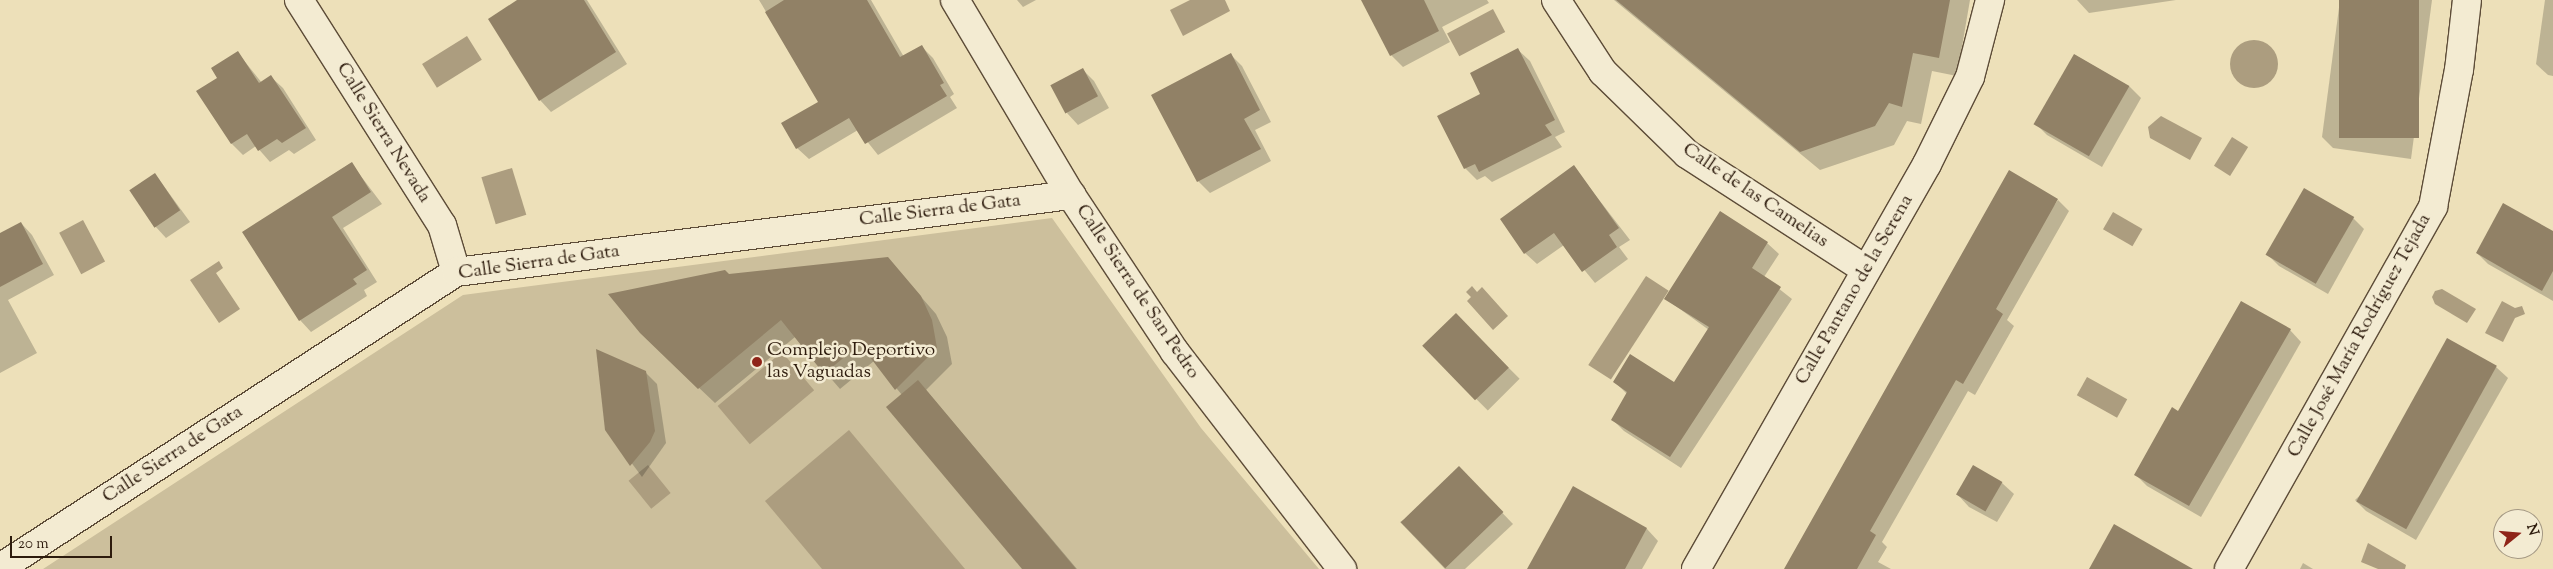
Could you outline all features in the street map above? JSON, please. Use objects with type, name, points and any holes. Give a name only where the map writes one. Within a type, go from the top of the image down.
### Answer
[{"type":"street","name":"Calle Sierra Nevada","points":[[299,0],[442,226],[456,272]]},
{"type":"street","name":"Calle Sierra de San Pedro","points":[[955,0],[1071,195],[1175,352],[1342,569]]},
{"type":"street","name":"Calle de las Camelias","points":[[1556,0],[1603,72],[1687,154],[1866,270]]},
{"type":"street","name":"Calle Pantano de la Serena","points":[[1696,569],[1927,164],[1970,77],[1990,0]]},
{"type":"street","name":"Calle José María Rodríguez Tejada","points":[[2228,569],[2433,207],[2459,70],[2467,0]]},
{"type":"street","name":"Calle Sierra de Gata","points":[[0,568],[456,272],[1071,195]]},
{"type":"shaded area","points":[[1190,0],[1225,0],[1230,11],[1183,36],[1170,10]]},
{"type":"shaded area","points":[[1493,9],[1505,32],[1459,56],[1447,33]]},
{"type":"shaded area","points":[[467,36],[482,60],[437,88],[422,64]]},
{"type":"shaded area","points":[[2254,40],[2263,42],[2271,47],[2276,55],[2278,64],[2276,73],[2271,81],[2263,86],[2254,88],[2245,86],[2237,81],[2232,73],[2230,64],[2232,55],[2237,47],[2245,42]]},
{"type":"shaded area","points":[[2161,116],[2202,138],[2190,160],[2150,138],[2148,127]]},
{"type":"shaded area","points":[[2232,137],[2248,147],[2230,176],[2214,166]]},
{"type":"shaded area","points":[[512,168],[526,215],[496,224],[481,177]]},
{"type":"shaded area","points":[[2113,212],[2142,229],[2132,246],[2103,229]]},
{"type":"shaded area","name":"Complejo Deportivo las Vaguadas","points":[[1052,218],[1201,428],[1319,569],[43,569],[463,295]]},
{"type":"shaded area","points":[[83,220],[105,261],[81,274],[59,233]]},
{"type":"shaded area","points":[[219,261],[223,268],[216,273],[240,309],[219,323],[190,280]]},
{"type":"shaded area","points":[[1646,276],[1669,291],[1611,380],[1588,365]]},
{"type":"shaded area","points":[[1472,286],[1477,292],[1482,287],[1508,316],[1493,330],[1467,301],[1471,297],[1466,292]]},
{"type":"shaded area","points":[[2442,289],[2476,309],[2467,323],[2435,304],[2432,297],[2435,291]]},
{"type":"shaded area","points":[[2502,301],[2515,308],[2522,306],[2525,314],[2515,318],[2503,342],[2485,333]]},
{"type":"shaded area","points":[[782,352],[814,390],[750,444],[718,406]]},
{"type":"shaded area","points":[[2087,377],[2127,399],[2117,418],[2077,395]]},
{"type":"shaded area","points":[[849,430],[965,569],[822,569],[765,501]]},
{"type":"shaded area","points":[[648,465],[671,493],[651,509],[629,481]]},
{"type":"shaded area","points":[[2368,543],[2406,565],[2405,569],[2378,569],[2361,562]]},
{"type":"building","points":[[517,0],[584,0],[616,52],[539,101],[488,19]]},
{"type":"building","points":[[784,0],[867,0],[900,57],[922,45],[944,83],[940,85],[947,96],[865,144],[849,118],[796,149],[781,123],[818,102],[765,12]]},
{"type":"building","points":[[1361,0],[1424,0],[1439,31],[1390,56]]},
{"type":"building","points":[[1616,0],[1950,0],[1939,58],[1913,53],[1902,107],[1889,103],[1875,126],[1800,152]]},
{"type":"building","points":[[2339,0],[2419,0],[2419,138],[2339,138]]},
{"type":"building","points":[[1518,48],[1555,120],[1545,125],[1552,135],[1479,172],[1475,164],[1464,169],[1437,116],[1480,94],[1470,73]]},
{"type":"building","points":[[238,51],[259,83],[271,75],[306,128],[282,143],[277,139],[258,151],[247,134],[231,144],[196,91],[217,78],[211,68]]},
{"type":"building","points":[[1231,53],[1260,110],[1244,119],[1261,149],[1197,182],[1151,95]]},
{"type":"building","points":[[2074,54],[2129,86],[2089,156],[2034,124]]},
{"type":"building","points":[[1083,68],[1098,96],[1065,114],[1050,85]]},
{"type":"building","points":[[352,162],[371,192],[332,217],[367,270],[353,279],[357,284],[299,321],[242,232]]},
{"type":"building","points":[[1574,165],[1619,228],[1609,235],[1617,247],[1582,272],[1554,233],[1524,254],[1500,219]]},
{"type":"building","points":[[2009,170],[2058,199],[1996,309],[2003,314],[1963,384],[1956,380],[1870,531],[1876,535],[1857,569],[1784,569]]},
{"type":"building","points":[[155,173],[180,210],[154,228],[129,190]]},
{"type":"building","points":[[2304,188],[2354,217],[2316,284],[2266,255]]},
{"type":"building","points":[[2503,203],[2553,231],[2553,271],[2542,291],[2476,253]]},
{"type":"building","points":[[1720,211],[1768,242],[1752,268],[1781,287],[1670,457],[1611,420],[1627,392],[1613,382],[1630,354],[1674,382],[1709,327],[1664,299]]},
{"type":"building","points":[[21,222],[43,264],[0,287],[0,233]]},
{"type":"building","points":[[888,257],[921,296],[932,320],[937,348],[895,390],[860,344],[824,374],[781,320],[698,389],[640,333],[608,294],[725,270],[729,274]]},
{"type":"building","points":[[2241,301],[2291,329],[2189,506],[2134,475],[2172,407],[2178,411]]},
{"type":"building","points":[[1456,313],[1509,368],[1475,400],[1422,346]]},
{"type":"building","points":[[2447,338],[2497,366],[2406,529],[2356,502]]},
{"type":"building","points":[[596,349],[646,371],[655,431],[650,442],[630,466],[605,430]]},
{"type":"building","points":[[918,380],[1076,569],[1022,569],[886,407]]},
{"type":"building","points":[[1973,465],[2002,482],[1985,511],[1956,494]]},
{"type":"building","points":[[1459,466],[1503,512],[1445,568],[1401,522]]},
{"type":"building","points":[[1573,486],[1647,528],[1625,569],[1527,569]]},
{"type":"building","points":[[2114,524],[2193,569],[2089,569]]},
{"type":"place","name":"Complejo Deportivo las Vaguadas","points":[[757,362]]}]
